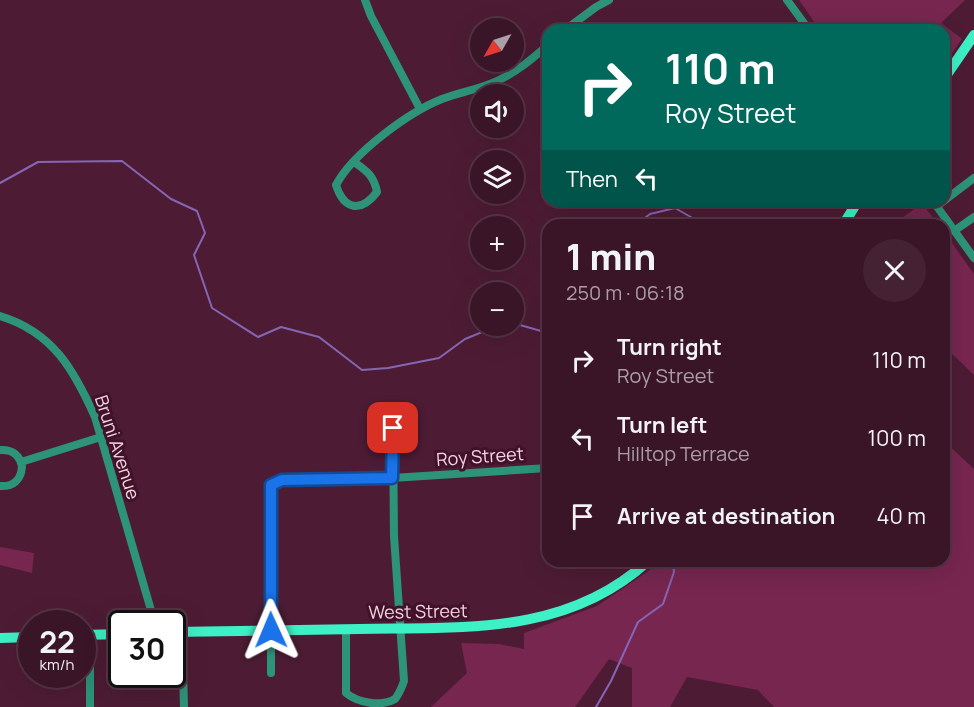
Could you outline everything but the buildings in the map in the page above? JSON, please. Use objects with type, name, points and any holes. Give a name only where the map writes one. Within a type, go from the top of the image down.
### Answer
[{"type":"main road","points":[[950,70],[974,35]]},
{"type":"main road","name":"West Street","points":[[186,632],[483,627],[544,617],[590,600],[619,585],[641,567]]},
{"type":"main road","points":[[0,638],[18,637]]},
{"type":"street","points":[[365,0],[371,16],[420,109]]},
{"type":"street","points":[[573,24],[609,0]]},
{"type":"street","points":[[791,1],[805,24]]},
{"type":"street","points":[[354,162],[368,171],[375,181],[377,192],[361,207],[349,205],[340,197],[336,184],[341,175],[365,150],[398,122],[420,109],[496,81],[525,65],[542,50]]},
{"type":"street","points":[[951,196],[974,178]]},
{"type":"street","points":[[954,231],[974,216]]},
{"type":"street","points":[[950,225],[974,258]]},
{"type":"street","name":"Bruni Avenue","points":[[0,316],[40,336],[66,361],[86,397],[101,437],[151,610]]},
{"type":"street","points":[[346,629],[346,693],[356,700],[371,705],[388,704],[397,698],[404,681],[392,478],[393,428]]},
{"type":"street","points":[[21,462],[101,437]]},
{"type":"street","points":[[0,450],[12,452],[21,462],[21,472],[17,481],[9,486],[0,486]]},
{"type":"street","name":"Roy Street","points":[[271,630],[271,485],[282,480],[392,478],[542,468]]},
{"type":"street","points":[[271,630],[271,673]]},
{"type":"street","points":[[89,688],[90,707]]},
{"type":"street","points":[[182,688],[184,707]]},
{"type":"shaded area","points":[[799,0],[965,0],[942,24],[816,24]]},
{"type":"shaded area","points":[[950,30],[962,39],[950,56]]},
{"type":"shaded area","points":[[917,207],[925,207],[934,219],[901,219]]},
{"type":"shaded area","points":[[950,240],[974,274],[974,375],[950,352]]},
{"type":"shaded area","points":[[950,447],[974,469],[974,707],[774,707],[758,690],[687,677],[670,707],[632,707],[632,668],[609,659],[575,707],[431,707],[467,673],[461,643],[499,644],[524,649],[524,633],[597,606],[654,567],[950,567]]},
{"type":"shaded area","points":[[0,547],[34,553],[32,573],[0,565]]},
{"type":"waterway","points":[[0,183],[38,162],[122,161],[171,199],[197,211],[205,233],[194,255],[212,308],[258,337],[281,327],[319,337],[362,370],[388,368],[439,358],[472,336]]},
{"type":"waterway","points":[[644,219],[650,214],[675,208],[694,219]]},
{"type":"waterway","points":[[524,326],[542,331]]},
{"type":"waterway","points":[[596,707],[611,681],[638,622],[663,604],[674,572],[674,567]]},
{"type":"route","points":[[271,630],[271,485],[282,480],[392,478],[393,428]]}]
